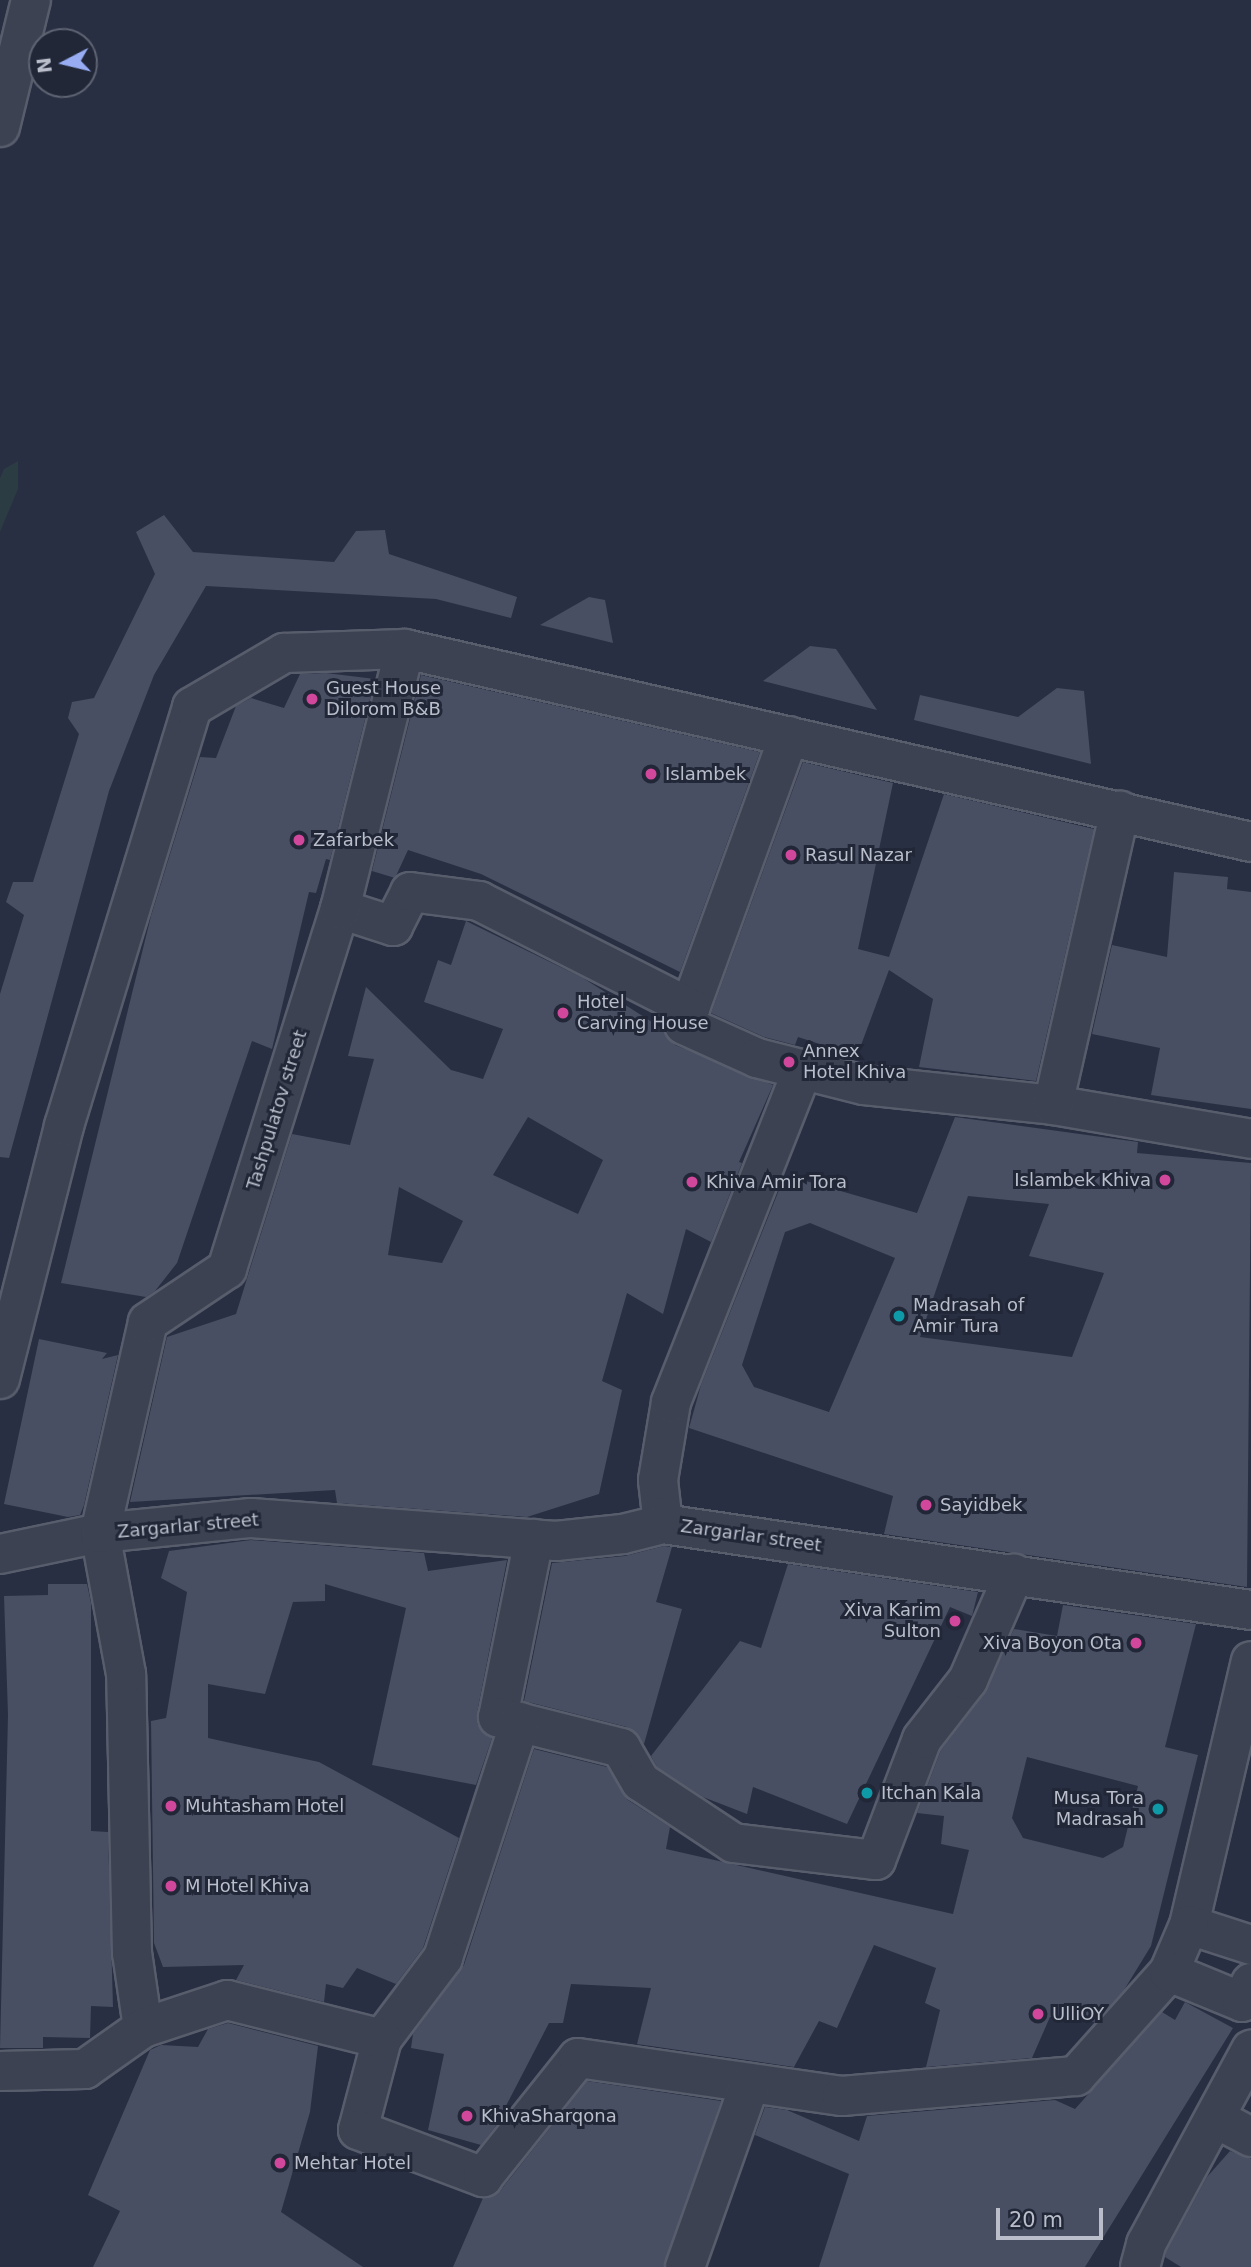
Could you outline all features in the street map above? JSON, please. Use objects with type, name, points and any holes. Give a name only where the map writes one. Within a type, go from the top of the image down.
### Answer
[{"type":"street","points":[[0,127],[31,0]]},
{"type":"street","points":[[0,1379],[64,1126],[192,707],[284,653],[405,649],[1251,842]]},
{"type":"street","name":"Tashpulatov street","points":[[100,1533],[148,1322],[227,1269],[340,909],[405,649]]},
{"type":"street","points":[[789,736],[684,1025],[757,1058],[863,1085],[1053,1105],[1251,1139]]},
{"type":"street","points":[[1053,1105],[1120,811]]},
{"type":"street","points":[[340,909],[393,926],[410,892],[479,901],[690,1008]]},
{"type":"street","points":[[663,1524],[658,1480],[671,1402],[803,1069]]},
{"type":"street","name":"Zargarlar street","points":[[0,1554],[100,1533],[251,1518],[534,1539],[623,1534],[663,1524],[1251,1610]]},
{"type":"street","points":[[100,1533],[125,1674],[132,1953],[143,2028]]},
{"type":"street","points":[[534,1539],[498,1717],[621,1748],[641,1782],[733,1843],[876,1860],[922,1739],[968,1680],[1014,1574]]},
{"type":"street","points":[[520,1722],[443,1958],[382,2039],[358,2130],[483,2177],[578,2058],[842,2096],[1076,2076],[1169,1972],[1189,1925],[1251,1661]]},
{"type":"street","points":[[1189,1925],[1251,1945]]},
{"type":"street","points":[[1169,1972],[1248,2007]]},
{"type":"street","points":[[0,2071],[85,2068],[143,2028],[227,2000],[382,2039]]},
{"type":"street","points":[[1140,2267],[1146,2244],[1251,2050]]},
{"type":"street","points":[[685,2267],[750,2083]]},
{"type":"street","points":[[1215,2118],[1251,2137]]},
{"type":"shaded area","points":[[18,461],[18,489],[0,532],[0,478],[4,469]]},
{"type":"building","points":[[164,515],[193,552],[334,562],[356,531],[385,530],[389,554],[517,597],[511,618],[436,599],[206,586],[154,675],[109,791],[9,1158],[0,1157],[0,994],[24,915],[6,902],[13,882],[33,882],[79,734],[68,718],[72,702],[94,698],[155,574],[136,532]]},
{"type":"building","points":[[589,597],[605,600],[613,643],[540,625]]},
{"type":"building","points":[[810,646],[836,649],[877,710],[763,681]]},
{"type":"building","points":[[326,673],[375,679],[330,860],[326,859],[316,893],[309,892],[272,1049],[252,1041],[177,1263],[155,1291],[146,1297],[61,1283],[151,916],[200,757],[216,758],[236,706],[251,698],[284,708],[300,674]]},
{"type":"building","points":[[421,675],[760,752],[680,972],[481,874],[408,850],[395,878],[372,871]]},
{"type":"building","points":[[1057,688],[1084,691],[1091,764],[914,720],[920,695],[1018,717]]},
{"type":"building","points":[[803,762],[893,783],[858,949],[889,957],[944,794],[1094,829],[1036,1081],[919,1067],[933,999],[889,970],[857,1056],[798,1037],[795,1045],[764,1037],[711,1013]]},
{"type":"building","points":[[1174,872],[1228,877],[1227,889],[1251,892],[1251,1109],[1151,1095],[1160,1048],[1092,1034],[1112,945],[1167,957]]},
{"type":"building","points":[[466,921],[583,978],[663,1029],[675,1045],[773,1085],[739,1162],[742,1163],[711,1242],[686,1229],[663,1314],[627,1293],[602,1381],[622,1390],[599,1494],[527,1517],[337,1503],[335,1490],[130,1502],[167,1337],[236,1314],[292,1134],[350,1145],[374,1059],[348,1056],[366,987],[451,1070],[483,1079],[503,1029],[424,1002],[438,960],[451,965]],"holes":[[[528,1117],[603,1160],[578,1214],[493,1175]],[[399,1187],[463,1221],[442,1263],[388,1255]]]},
{"type":"building","points":[[955,1117],[1138,1142],[1137,1153],[1251,1163],[1247,1587],[884,1534],[893,1496],[689,1428],[701,1385],[785,1175],[917,1213]],"holes":[[[968,1196],[1049,1204],[1029,1256],[1104,1273],[1072,1357],[920,1337]],[[810,1223],[895,1258],[829,1412],[754,1387],[742,1365],[785,1232]]]},
{"type":"building","points":[[39,1339],[107,1353],[102,1359],[118,1355],[80,1515],[68,1517],[4,1504]]},
{"type":"building","points":[[251,1540],[424,1553],[428,1571],[507,1560],[477,1713],[477,1724],[492,1738],[476,1785],[372,1765],[406,1608],[325,1584],[325,1601],[293,1602],[265,1694],[208,1684],[208,1738],[319,1762],[459,1838],[423,1948],[396,1984],[357,1968],[343,1988],[326,1984],[324,2002],[236,1980],[244,1965],[163,1967],[154,1943],[151,1721],[166,1718],[187,1592],[161,1578],[169,1551]]},
{"type":"building","points":[[664,1546],[672,1547],[656,1602],[682,1609],[644,1744],[627,1727],[524,1701],[552,1563],[625,1556]]},
{"type":"building","points":[[788,1564],[978,1592],[972,1616],[950,1607],[847,1824],[753,1787],[747,1814],[703,1797],[657,1767],[651,1756],[740,1641],[761,1648]]},
{"type":"building","points":[[48,1584],[87,1584],[91,1603],[91,1831],[108,1832],[113,2007],[91,2006],[90,2038],[43,2037],[43,2048],[0,2048],[8,1715],[4,1596],[48,1595]]},
{"type":"building","points":[[1063,1605],[1196,1624],[1165,1747],[1198,1755],[1151,1946],[1124,1990],[1095,2022],[1050,2017],[1032,2058],[926,2067],[940,2010],[925,2003],[936,1968],[874,1945],[837,2028],[819,2021],[794,2067],[637,2044],[651,1988],[571,1984],[563,2023],[549,2023],[495,2127],[481,2145],[428,2130],[444,2054],[411,2048],[413,2034],[464,1965],[534,1749],[607,1767],[628,1800],[670,1827],[666,1849],[953,1914],[969,1850],[941,1844],[944,1816],[917,1813],[941,1750],[985,1693],[1014,1629],[1057,1636]],"holes":[[[1027,1757],[1138,1786],[1123,1847],[1103,1858],[1023,1838],[1012,1818]]]},
{"type":"building","points":[[1185,2002],[1233,2028],[1085,2267],[819,2267],[849,2174],[755,2135],[765,2107],[787,2110],[859,2141],[867,2116],[1055,2100],[1075,2109],[1162,2012],[1175,2020]]},
{"type":"building","points":[[228,2023],[318,2046],[310,2112],[281,2212],[363,2267],[93,2267],[120,2211],[88,2195],[150,2050],[161,2045],[198,2047],[208,2029]]},
{"type":"building","points":[[587,2081],[721,2101],[664,2267],[453,2267],[483,2198],[500,2191]]},
{"type":"building","points":[[1230,2151],[1251,2159],[1251,2267],[1181,2267],[1165,2257],[1166,2252],[1207,2177]]},
{"type":"place","name":"Guest House Dilorom B&B","points":[[312,699]]},
{"type":"place","name":"Islambek","points":[[651,774]]},
{"type":"place","name":"Zafarbek","points":[[299,840]]},
{"type":"place","name":"Rasul Nazar","points":[[791,855]]},
{"type":"place","name":"Hotel Carving House","points":[[563,1013]]},
{"type":"place","name":"Annex Hotel Khiva","points":[[789,1062]]},
{"type":"place","name":"Islambek Khiva","points":[[1165,1180]]},
{"type":"place","name":"Khiva Amir Tora","points":[[692,1182]]},
{"type":"place","name":"Madrasah of Amir Tura","points":[[899,1316]]},
{"type":"place","name":"Sayidbek","points":[[926,1505]]},
{"type":"place","name":"Xiva Karim Sulton","points":[[955,1621]]},
{"type":"place","name":"Xiva Boyon Ota","points":[[1136,1643]]},
{"type":"place","name":"Itchan Kala","points":[[867,1793]]},
{"type":"place","name":"Muhtasham Hotel","points":[[171,1806]]},
{"type":"place","name":"Musa Tora Madrasah","points":[[1158,1809]]},
{"type":"place","name":"M Hotel Khiva","points":[[171,1886]]},
{"type":"place","name":"UlliOY","points":[[1038,2014]]},
{"type":"place","name":"KhivaSharqona","points":[[467,2116]]},
{"type":"place","name":"Mehtar Hotel","points":[[280,2163]]}]
